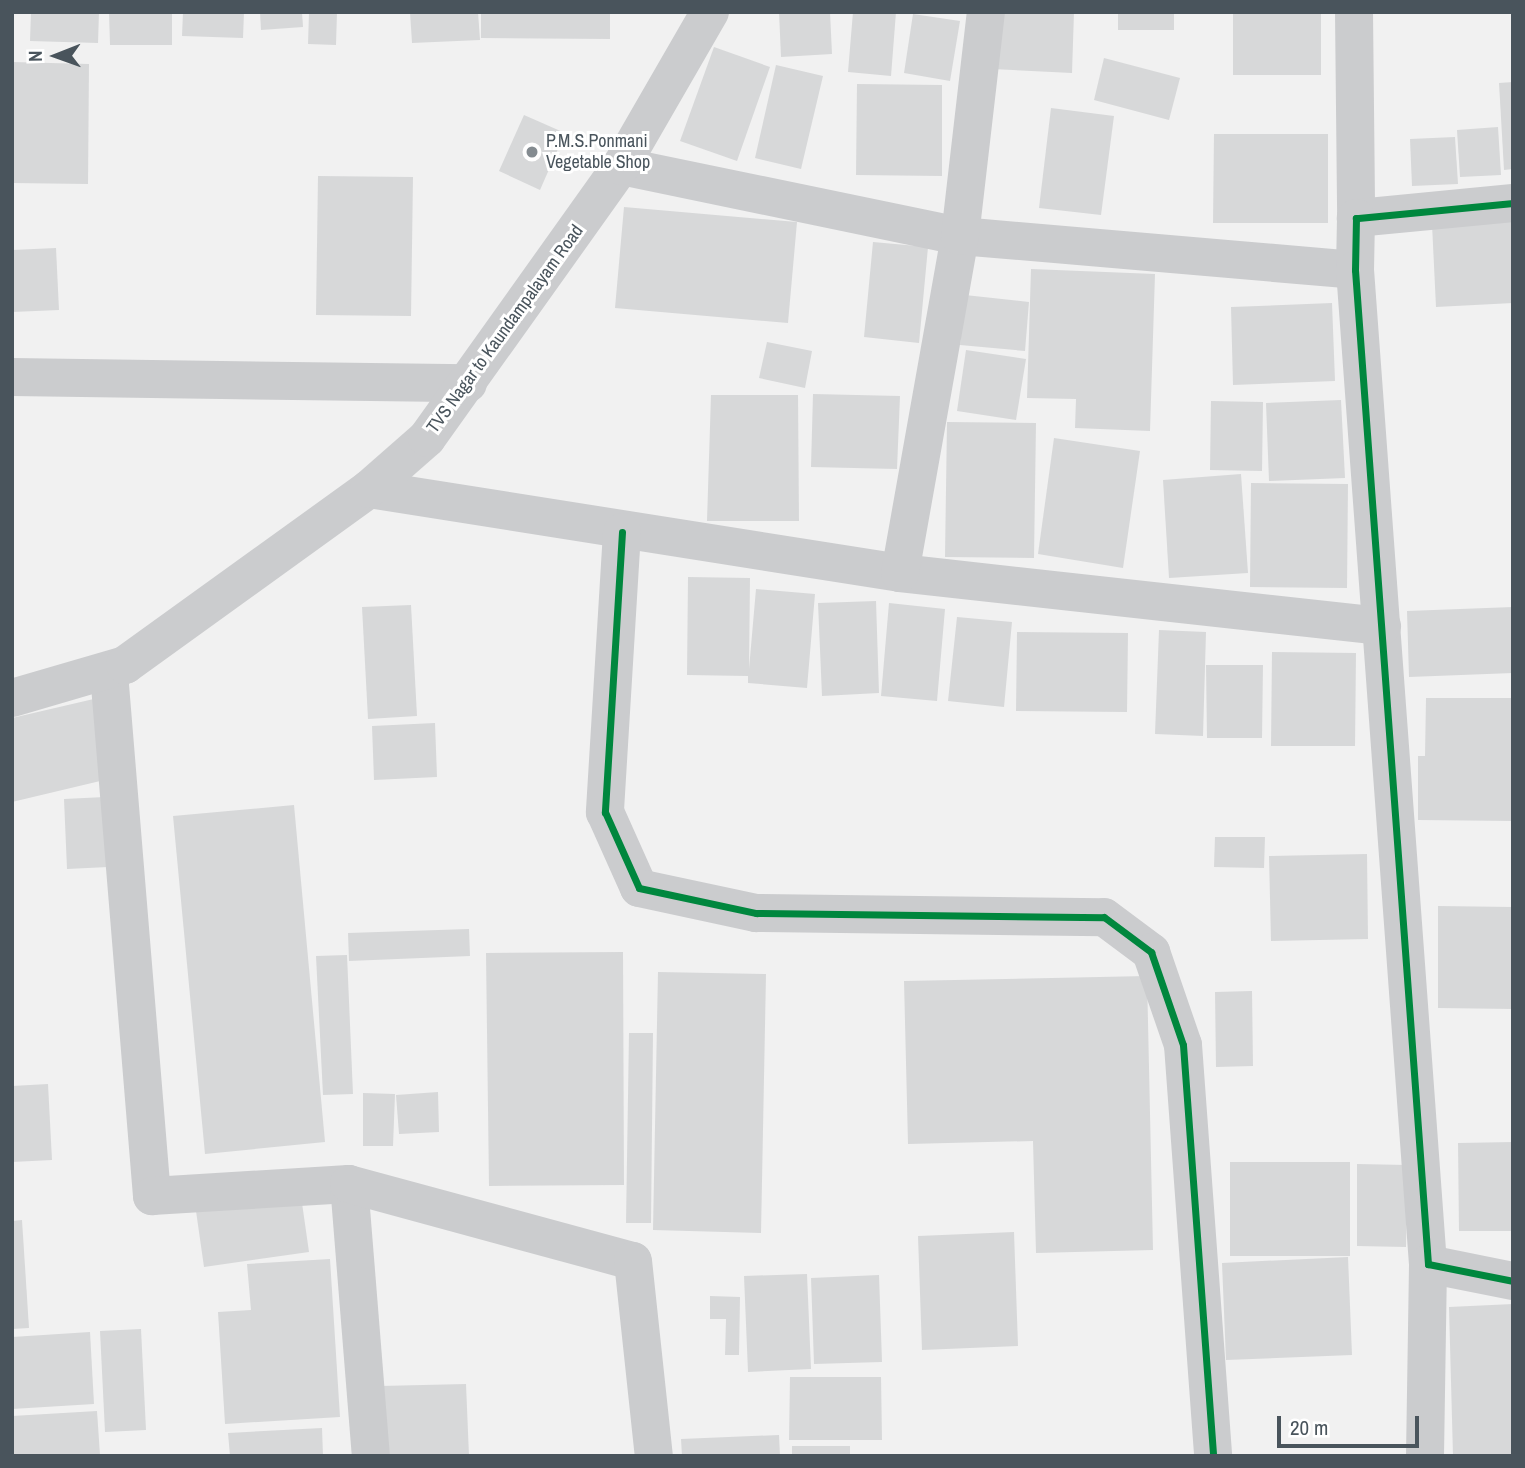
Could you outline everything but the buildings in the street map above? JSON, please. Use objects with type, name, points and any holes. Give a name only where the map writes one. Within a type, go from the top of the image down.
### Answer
[{"type":"street","name":"TVS Nagar to Kaundampalayam Road","points":[[12,698],[109,673],[125,666],[369,489],[427,438],[621,166],[710,12]]},
{"type":"street","points":[[900,573],[960,236],[986,12]]},
{"type":"street","points":[[1354,12],[1355,270],[1428,1264],[1425,1456]]},
{"type":"street","points":[[621,166],[960,236],[1355,270]]},
{"type":"street","points":[[1356,218],[1513,203]]},
{"type":"street","points":[[12,377],[468,383]]},
{"type":"street","points":[[369,489],[622,532],[900,573],[1382,626]]},
{"type":"street","points":[[622,532],[605,812],[639,888],[756,913],[1104,917],[1151,952],[1183,1045],[1213,1456]]},
{"type":"street","points":[[109,673],[152,1196],[349,1184],[633,1261],[654,1456]]},
{"type":"street","points":[[349,1184],[371,1456]]},
{"type":"street","points":[[1428,1264],[1513,1280]]},
{"type":"cycle path","points":[[1513,203],[1356,218],[1355,270],[1428,1264],[1513,1281]]},
{"type":"cycle path","points":[[622,532],[605,812],[639,888],[756,913],[1104,917],[1151,952],[1183,1045],[1213,1456]]},
{"type":"place","name":"P.M.S.Ponmani Vegetable Shop","points":[[532,152]]}]
